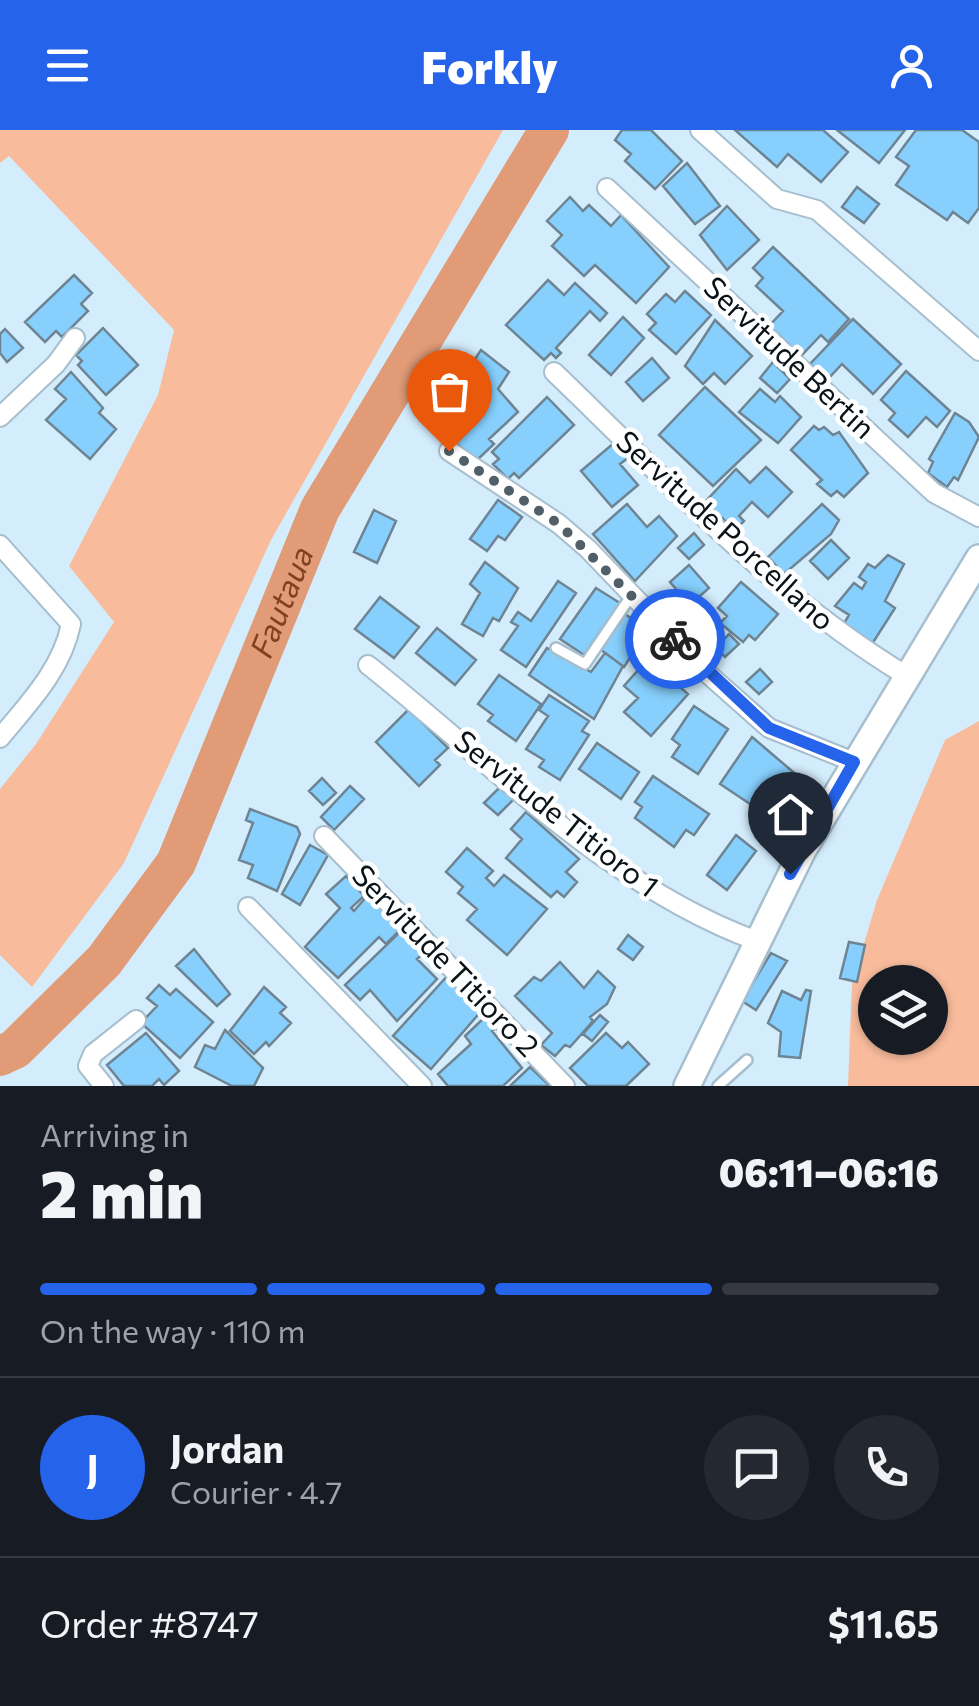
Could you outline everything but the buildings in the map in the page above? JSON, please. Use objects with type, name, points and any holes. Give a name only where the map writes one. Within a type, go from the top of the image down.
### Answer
[{"type":"main road","points":[[687,1086],[757,941],[854,762],[979,558]]},
{"type":"street","points":[[700,130],[777,199],[817,210],[979,352]]},
{"type":"street","name":"Servitude Bertin","points":[[607,188],[934,493],[979,517]]},
{"type":"street","points":[[0,417],[56,364],[75,338]]},
{"type":"street","name":"Servitude Porcellano","points":[[554,372],[710,521],[839,636],[907,676]]},
{"type":"street","points":[[449,451],[559,524],[708,673],[769,728],[854,762]]},
{"type":"street","points":[[0,545],[71,624],[67,645],[40,690],[0,738]]},
{"type":"street","name":"Servitude Titioro 1","points":[[368,665],[638,884],[726,930],[757,941]]},
{"type":"street","name":"Servitude Titioro 2","points":[[324,836],[565,1086]]},
{"type":"street","points":[[248,907],[422,1086]]},
{"type":"street","points":[[104,1086],[88,1066],[93,1054],[136,1020]]},
{"type":"lane","points":[[556,648],[585,664],[633,594]]},
{"type":"lane","points":[[718,1086],[748,1060]]},
{"type":"shaded area","points":[[0,130],[503,130],[271,540],[124,863],[32,987],[0,955],[0,789],[36,744],[114,622],[69,566],[158,395],[174,330],[9,156],[0,163]]},
{"type":"shaded area","points":[[979,721],[979,1086],[848,1086],[852,984],[877,900],[945,740]]},
{"type":"waterway","name":"Fautaua","points":[[0,1056],[15,1049],[104,961],[176,863],[320,509],[549,130]]},
{"type":"way so far","points":[[449,451],[559,524],[675,639]]},
{"type":"route","points":[[675,639],[769,728],[854,762],[790,874]]}]
